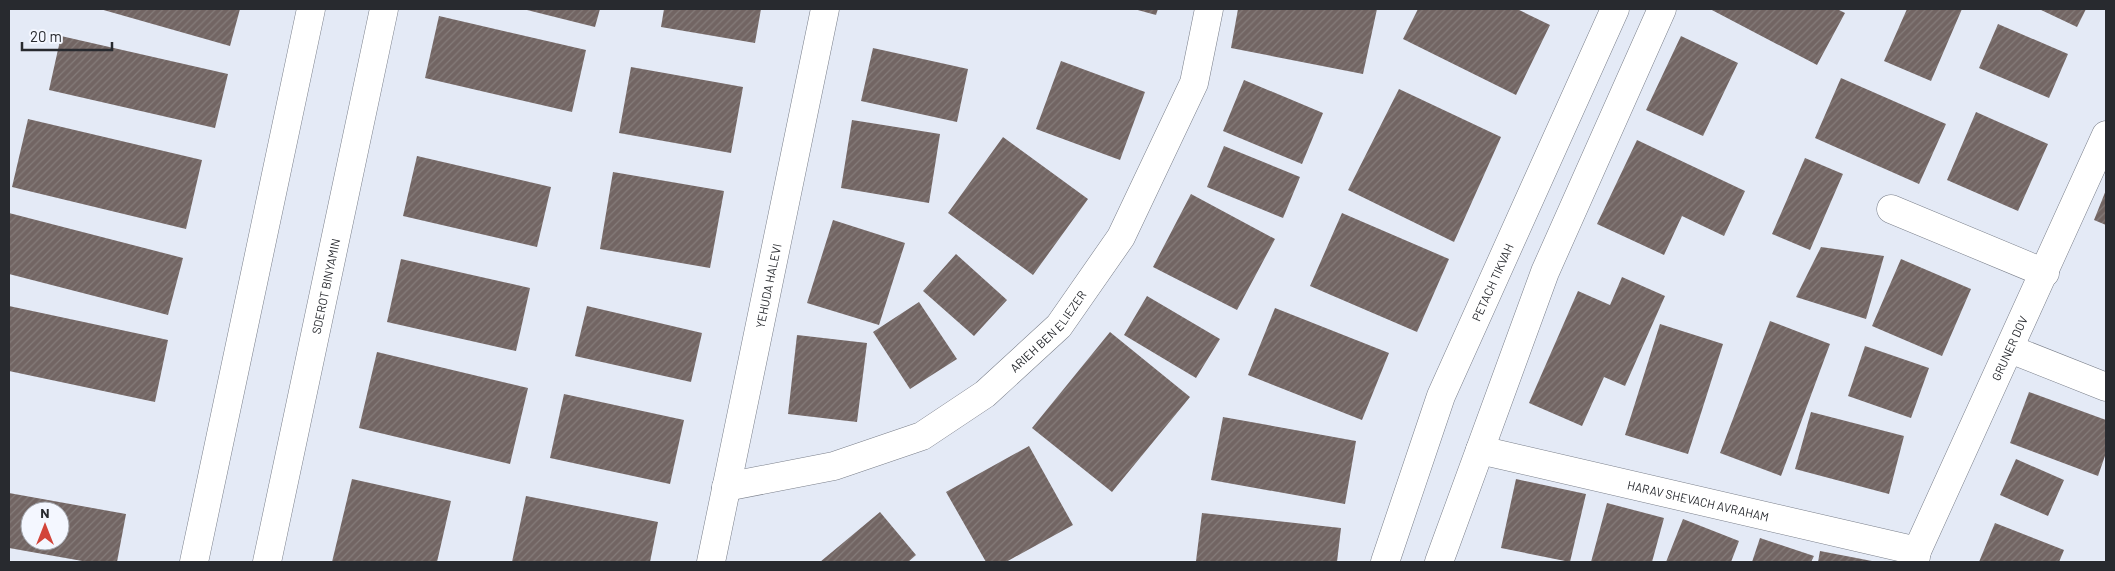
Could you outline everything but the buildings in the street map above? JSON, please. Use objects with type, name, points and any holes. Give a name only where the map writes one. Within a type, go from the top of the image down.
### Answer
[{"type":"main road","points":[[194,562],[311,9]]},
{"type":"main road","name":"SDEROT BINYAMIN","points":[[267,562],[384,9]]},
{"type":"main road","name":"YEHUDA HALEVI","points":[[711,562],[825,9]]},
{"type":"main road","name":"ARIEH BEN ELIEZER","points":[[726,487],[834,466],[922,436],[985,394],[1059,326],[1120,237],[1190,92],[1194,83],[1209,9]]},
{"type":"main road","name":"PETACH TIKVAH","points":[[1385,562],[1441,396],[1615,9]]},
{"type":"main road","points":[[1439,562],[1545,272],[1662,9]]},
{"type":"main road","name":"GRUNER DOV","points":[[1916,557],[2106,135]]},
{"type":"main road","points":[[1891,209],[2045,273]]},
{"type":"main road","points":[[2010,349],[2106,387]]},
{"type":"main road","name":"HARAV SHEVACH AVRAHAM","points":[[1480,450],[1916,557]]}]
